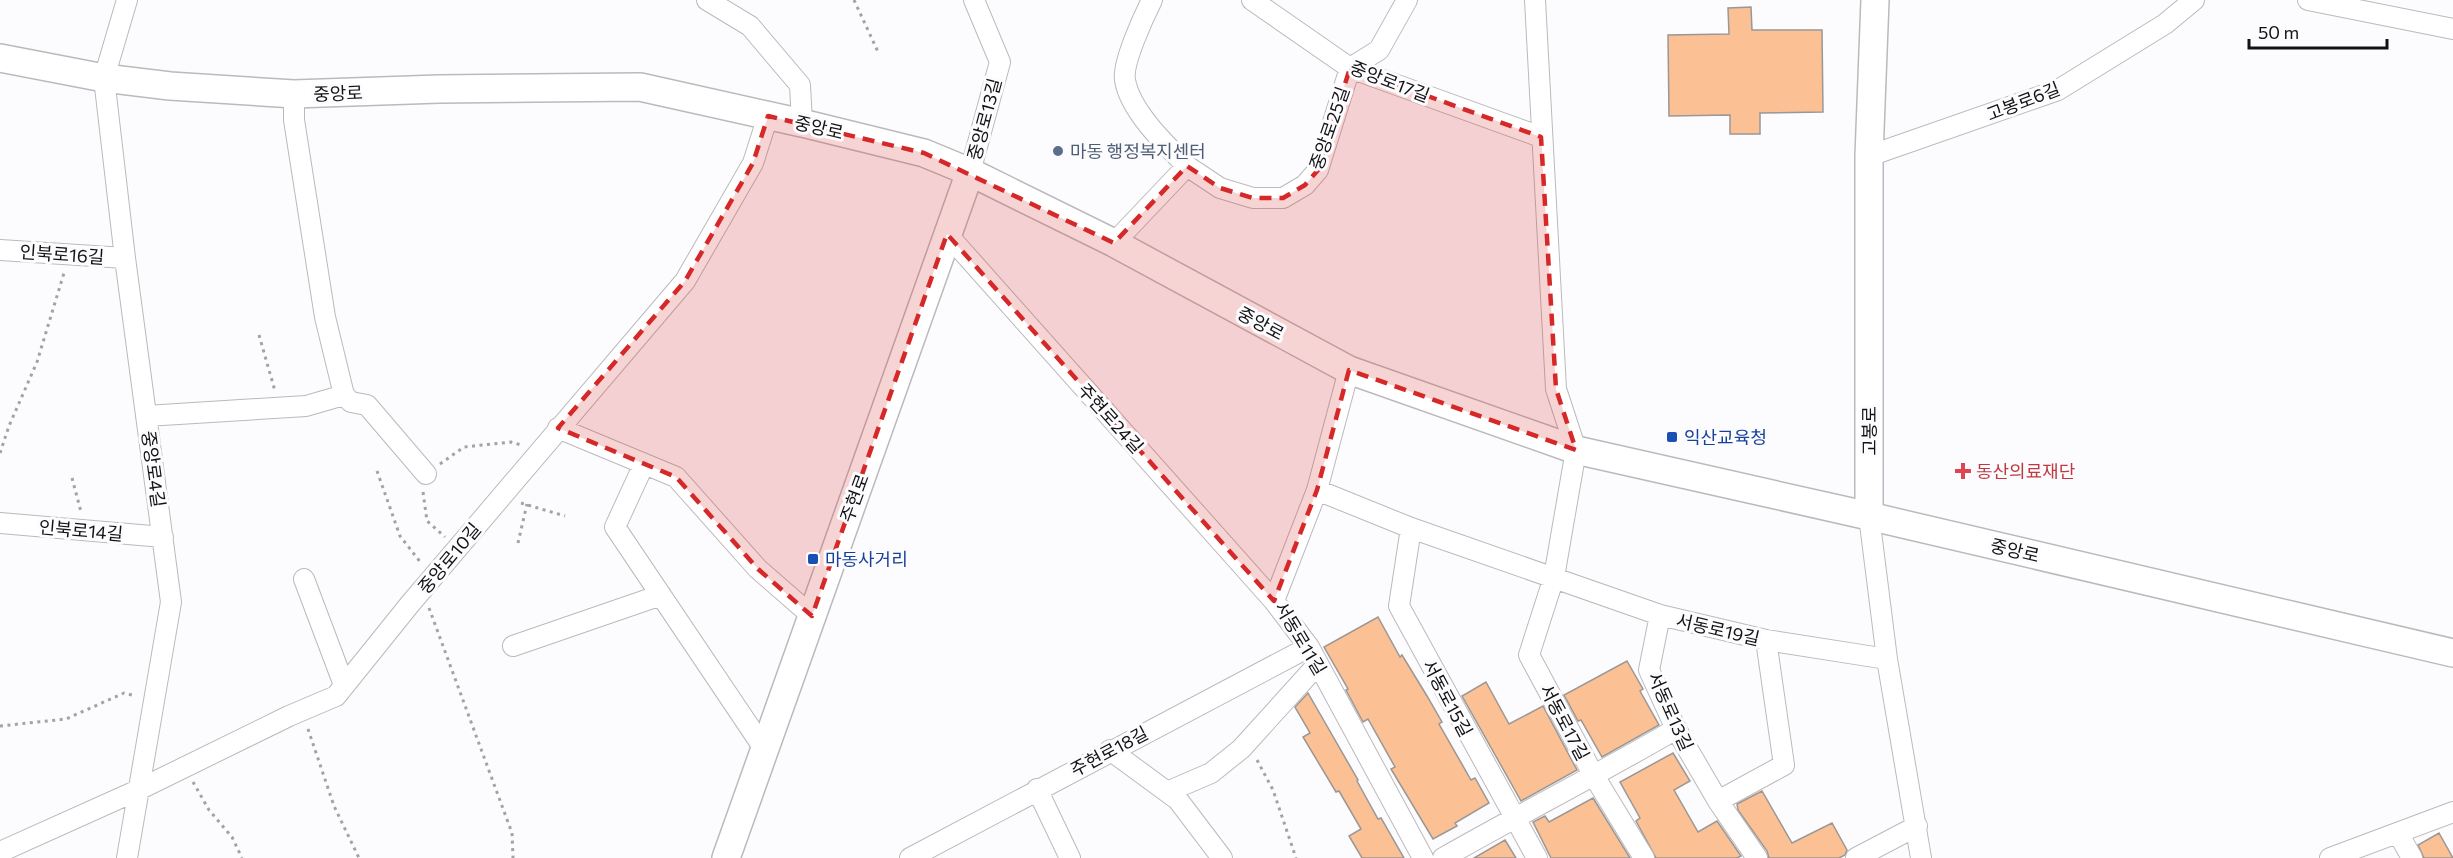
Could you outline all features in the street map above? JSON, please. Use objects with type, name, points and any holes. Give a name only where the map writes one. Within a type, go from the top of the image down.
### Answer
[{"type":"street","points":[[104,78],[127,0]]},
{"type":"street","points":[[707,0],[750,26],[800,84],[802,123]]},
{"type":"street","name":"중앙로13길","points":[[970,172],[1000,62],[974,0]]},
{"type":"street","name":"중앙로25길","points":[[1152,0],[1132,45],[1124,79],[1138,111],[1159,139],[1187,166],[1220,188],[1253,198],[1283,198],[1305,185],[1318,170],[1350,68],[1379,50],[1407,0]]},
{"type":"street","name":"중앙로17길","points":[[1252,0],[1350,68],[1541,137]]},
{"type":"street","points":[[1535,0],[1556,389],[1576,450],[1554,577]]},
{"type":"street","name":"고봉로","points":[[1875,0],[1869,156],[1869,516],[1887,658],[1921,858]]},
{"type":"street","name":"고봉로6길","points":[[1869,156],[2058,90],[2165,24],[2194,0]]},
{"type":"street","points":[[2308,0],[2453,29]]},
{"type":"street","name":"중앙로","points":[[0,57],[104,78],[170,86],[294,94],[440,89],[640,87],[802,123],[924,153],[970,172],[1114,243],[1349,370],[1576,450],[2453,653]]},
{"type":"street","name":"중앙로4길","points":[[104,78],[125,258],[171,602],[126,858]]},
{"type":"street","points":[[294,94],[294,120],[325,317],[344,395],[351,402],[368,405],[426,474]]},
{"type":"street","name":"중앙로10길","points":[[0,852],[185,768],[301,710],[336,696],[558,428],[685,281],[753,163],[768,116]]},
{"type":"street","points":[[1114,243],[1187,166]]},
{"type":"street","name":"주현로","points":[[726,858],[970,172]]},
{"type":"street","name":"주현로24길","points":[[947,234],[1274,601]]},
{"type":"street","name":"인북로16길","points":[[0,250],[125,258]]},
{"type":"street","name":"서동로11길","points":[[1349,370],[1317,490],[1274,601],[1313,655],[1423,858]]},
{"type":"street","points":[[146,416],[306,406],[344,395]]},
{"type":"street","points":[[558,428],[676,477],[758,569],[812,616]]},
{"type":"street","points":[[644,464],[615,527],[765,750]]},
{"type":"street","name":"서동로19길","points":[[1317,490],[1411,528],[1660,615],[1766,640],[1887,658]]},
{"type":"street","name":"인북로14길","points":[[0,523],[163,537]]},
{"type":"street","name":"서동로15길","points":[[1411,528],[1399,606],[1513,818],[1537,858]]},
{"type":"street","name":"서동로17길","points":[[1554,577],[1529,656],[1594,777],[1644,858]]},
{"type":"street","points":[[304,579],[344,686]]},
{"type":"street","points":[[513,646],[661,595]]},
{"type":"street","name":"서동로13길","points":[[1660,615],[1649,670],[1676,729],[1718,801],[1757,858]]},
{"type":"street","points":[[1718,801],[1784,765],[1766,640]]},
{"type":"street","points":[[1167,792],[1211,772],[1247,742],[1313,655]]},
{"type":"street","name":"주현로18길","points":[[910,858],[1110,750],[1313,655]]},
{"type":"street","points":[[1443,858],[1513,818],[1594,777],[1676,729]]},
{"type":"street","points":[[1110,750],[1178,800],[1222,858]]},
{"type":"street","points":[[1037,789],[1070,858]]},
{"type":"street","points":[[2330,858],[2453,812]]},
{"type":"street","points":[[1856,858],[1917,826]]},
{"type":"street","points":[[2398,833],[2412,858]]},
{"type":"path","points":[[854,0],[879,54]]},
{"type":"path","points":[[0,453],[9,426],[37,362],[70,254]]},
{"type":"path","points":[[259,335],[280,407]]},
{"type":"path","points":[[458,548],[427,521],[423,497],[426,474],[464,447],[512,442],[539,451]]},
{"type":"path","points":[[377,471],[400,536],[428,583],[512,833],[513,858]]},
{"type":"path","points":[[72,478],[86,531]]},
{"type":"path","points":[[499,499],[527,504],[565,516]]},
{"type":"path","points":[[518,543],[527,504]]},
{"type":"path","points":[[0,726],[66,718],[124,693],[154,700]]},
{"type":"path","points":[[301,710],[334,806],[359,858]]},
{"type":"path","points":[[1247,742],[1273,790],[1296,858]]},
{"type":"path","points":[[185,768],[209,810],[232,837],[242,858]]},
{"type":"highlighted area","points":[[1350,68],[1541,137],[1556,389],[1576,450],[1349,370],[1317,490],[1274,601],[947,234],[812,616],[758,569],[676,477],[558,428],[685,281],[753,163],[768,116],[924,153],[1114,243],[1187,166],[1220,188],[1253,198],[1283,198],[1305,185],[1318,170]]},
{"type":"building","points":[[1751,7],[1752,30],[1822,30],[1823,112],[1760,113],[1760,134],[1730,134],[1730,115],[1669,116],[1668,35],[1729,34],[1728,8]]},
{"type":"building","points":[[1378,617],[1400,657],[1402,655],[1442,722],[1439,724],[1471,780],[1475,778],[1489,803],[1455,823],[1457,826],[1433,839],[1391,769],[1395,767],[1368,719],[1363,722],[1346,690],[1348,689],[1324,647]]},
{"type":"building","points":[[1627,661],[1659,725],[1602,757],[1564,695]]},
{"type":"building","points":[[1486,682],[1509,724],[1543,706],[1577,770],[1521,801],[1462,696]]},
{"type":"building","points":[[1308,693],[1378,819],[1381,818],[1404,858],[1362,858],[1349,836],[1361,829],[1303,737],[1310,733],[1295,707]]},
{"type":"building","points":[[1673,753],[1690,781],[1674,790],[1698,832],[1717,821],[1741,856],[1737,858],[1656,858],[1636,821],[1640,818],[1620,782]]},
{"type":"building","points":[[1762,791],[1792,843],[1832,823],[1847,850],[1845,855],[1839,858],[1769,858],[1767,851],[1738,810],[1737,804]]},
{"type":"building","points":[[1593,798],[1630,858],[1551,858],[1533,822],[1545,816],[1549,822]]},
{"type":"building","points":[[2439,833],[2453,858],[2424,858],[2418,845]]},
{"type":"building","points":[[1505,840],[1516,858],[1474,858]]},
{"type":"place","name":"마동 행정복지센터","points":[[1058,151]]},
{"type":"place","name":"익산교육청","points":[[1672,437]]},
{"type":"place","name":"동산의료재단","points":[[1963,471]]},
{"type":"place","name":"마동사거리","points":[[813,559]]}]
